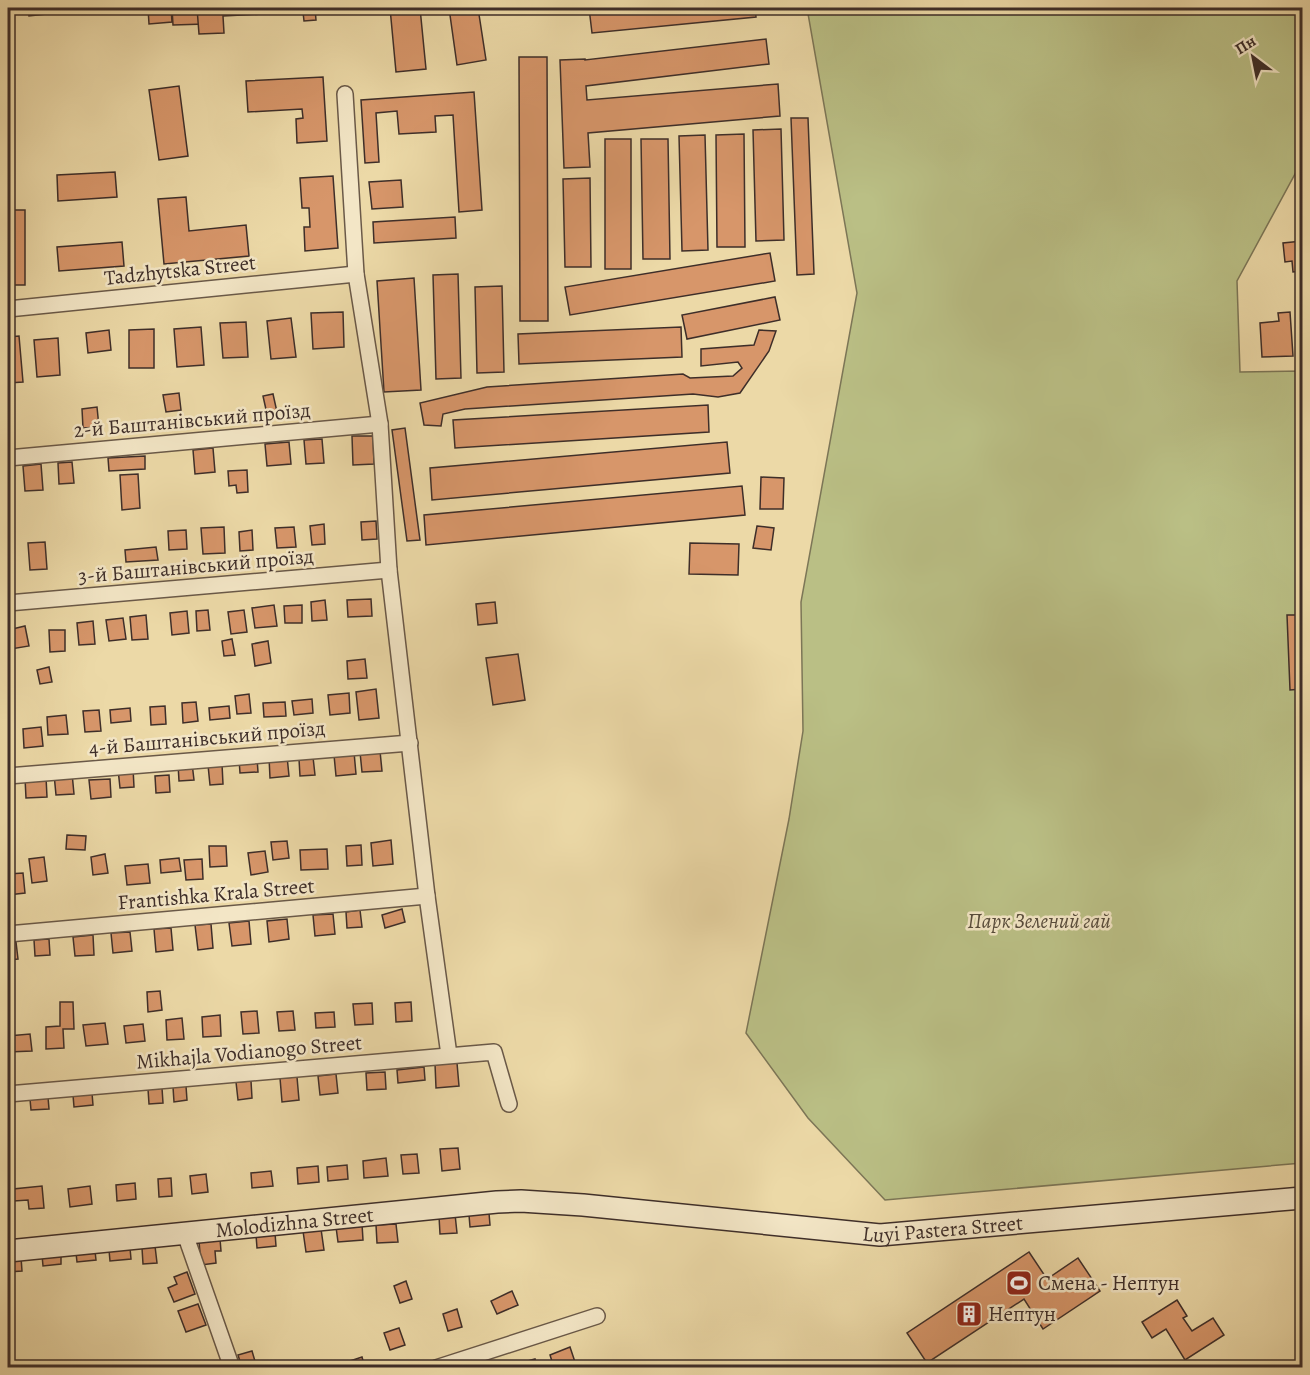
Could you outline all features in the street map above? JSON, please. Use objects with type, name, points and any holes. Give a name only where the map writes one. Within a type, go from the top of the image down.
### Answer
[{"type":"street","points":[[345,94],[356,274],[380,424],[389,570],[449,1055]]},
{"type":"street","name":"Tadzhytska Street","points":[[8,309],[356,274]]},
{"type":"street","name":"2-й Баштанівський проїзд","points":[[8,458],[380,424]]},
{"type":"street","name":"3-й Баштанівський проїзд","points":[[8,603],[389,570]]},
{"type":"street","name":"4-й Баштанівський проїзд","points":[[8,776],[410,743]]},
{"type":"street","name":"Frantishka Krala Street","points":[[8,934],[428,896]]},
{"type":"street","name":"Mikhajla Vodianogo Street","points":[[8,1094],[494,1052],[509,1104]]},
{"type":"street","name":"Luyi Pastera Street","points":[[583,1205],[880,1235],[1302,1198]]},
{"type":"street","name":"Molodizhna Street","points":[[8,1251],[496,1202],[522,1201],[583,1205]]},
{"type":"street","points":[[185,1234],[232,1368]]},
{"type":"street","points":[[436,1368],[597,1316]]},
{"type":"green space","name":"Парк Зелений гай","points":[[807,8],[1302,8],[1302,161],[1237,281],[1240,372],[1302,371],[1302,1163],[885,1200],[808,1118],[746,1033],[789,819],[803,731],[801,602],[857,293]]},
{"type":"building","points":[[28,8],[45,8],[46,14],[29,16]]},
{"type":"building","points":[[148,8],[171,8],[172,22],[149,24]]},
{"type":"building","points":[[172,8],[204,8],[205,24],[173,25]]},
{"type":"building","points":[[197,8],[315,8],[316,20],[304,21],[303,12],[223,16],[224,33],[199,34]]},
{"type":"building","points":[[390,8],[420,8],[426,69],[396,72]]},
{"type":"building","points":[[449,8],[478,8],[486,60],[457,65]]},
{"type":"building","points":[[589,8],[755,8],[756,17],[592,33]]},
{"type":"building","points":[[766,39],[769,64],[586,86],[587,100],[778,84],[780,116],[588,133],[590,167],[564,168],[560,60],[585,60]]},
{"type":"building","points":[[519,57],[547,57],[548,321],[520,321]]},
{"type":"building","points":[[323,77],[327,141],[297,143],[296,119],[303,118],[302,109],[248,112],[246,81]]},
{"type":"building","points":[[179,86],[188,156],[159,160],[149,90]]},
{"type":"building","points":[[474,92],[482,210],[459,212],[453,115],[435,116],[436,132],[399,134],[397,111],[376,113],[379,162],[365,163],[361,100]]},
{"type":"building","points":[[8,103],[13,179],[8,180]]},
{"type":"building","points":[[791,118],[808,118],[814,274],[797,275]]},
{"type":"building","points":[[781,129],[784,240],[756,241],[753,130]]},
{"type":"building","points":[[744,134],[745,247],[717,247],[716,135]]},
{"type":"building","points":[[705,135],[708,250],[682,251],[679,136]]},
{"type":"building","points":[[605,139],[631,139],[631,269],[605,269]]},
{"type":"building","points":[[641,139],[668,139],[670,259],[643,259]]},
{"type":"building","points":[[115,172],[117,197],[58,201],[57,175]]},
{"type":"building","points":[[333,176],[338,248],[305,251],[304,227],[310,227],[309,208],[302,208],[300,178]]},
{"type":"building","points":[[590,178],[591,267],[565,267],[563,179]]},
{"type":"building","points":[[401,180],[403,207],[372,209],[369,182]]},
{"type":"building","points":[[186,197],[189,231],[246,225],[249,256],[164,264],[158,199]]},
{"type":"building","points":[[8,210],[25,210],[25,285],[8,285]]},
{"type":"building","points":[[455,217],[456,238],[374,243],[373,222]]},
{"type":"building","points":[[1302,241],[1302,271],[1293,272],[1292,261],[1285,262],[1283,243]]},
{"type":"building","points":[[122,242],[124,266],[59,271],[57,247]]},
{"type":"building","points":[[770,253],[775,281],[570,315],[565,287]]},
{"type":"building","points":[[458,274],[461,378],[436,379],[433,275]]},
{"type":"building","points":[[414,278],[421,390],[384,392],[377,281]]},
{"type":"building","points":[[502,286],[504,372],[477,373],[475,287]]},
{"type":"building","points":[[775,297],[780,320],[687,339],[682,315]]},
{"type":"building","points":[[343,312],[344,347],[313,349],[311,313]]},
{"type":"building","points":[[1290,312],[1293,356],[1262,357],[1260,323],[1279,321],[1278,313]]},
{"type":"building","points":[[291,318],[296,357],[271,359],[267,321]]},
{"type":"building","points":[[246,322],[248,357],[223,358],[220,323]]},
{"type":"building","points":[[201,327],[204,365],[177,367],[174,329]]},
{"type":"building","points":[[681,327],[682,357],[519,364],[518,334]]},
{"type":"building","points":[[154,329],[154,368],[129,368],[129,330]]},
{"type":"building","points":[[109,330],[111,350],[88,353],[86,333]]},
{"type":"building","points":[[759,330],[776,331],[769,351],[740,393],[718,397],[693,394],[465,409],[443,414],[441,426],[424,425],[420,403],[487,387],[683,374],[690,378],[733,376],[742,368],[738,362],[701,366],[701,349],[754,345]]},
{"type":"building","points":[[19,336],[23,382],[8,383],[8,337]]},
{"type":"building","points":[[58,338],[60,375],[37,377],[34,340]]},
{"type":"building","points":[[179,393],[181,410],[166,412],[163,395]]},
{"type":"building","points":[[273,394],[277,412],[267,414],[263,396]]},
{"type":"building","points":[[708,405],[709,432],[455,448],[453,420]]},
{"type":"building","points":[[97,407],[99,427],[83,428],[82,409]]},
{"type":"building","points":[[405,428],[420,540],[407,541],[392,430]]},
{"type":"building","points":[[352,436],[373,436],[374,464],[353,465]]},
{"type":"building","points":[[322,439],[324,463],[306,464],[304,440]]},
{"type":"building","points":[[289,442],[291,464],[267,466],[265,444]]},
{"type":"building","points":[[727,442],[730,473],[432,500],[430,468]]},
{"type":"building","points":[[213,448],[215,472],[195,474],[193,450]]},
{"type":"building","points":[[145,456],[145,469],[109,471],[108,458]]},
{"type":"building","points":[[72,462],[74,483],[59,484],[58,463]]},
{"type":"building","points":[[41,464],[43,490],[25,491],[23,466]]},
{"type":"building","points":[[247,470],[248,492],[237,493],[236,485],[229,486],[228,471]]},
{"type":"building","points":[[138,474],[140,508],[122,510],[120,475]]},
{"type":"building","points":[[761,477],[784,478],[783,509],[760,509]]},
{"type":"building","points":[[742,486],[745,515],[426,545],[424,515]]},
{"type":"building","points":[[376,521],[377,539],[362,540],[361,522]]},
{"type":"building","points":[[324,524],[325,544],[312,545],[310,526]]},
{"type":"building","points":[[757,526],[774,528],[771,550],[753,548]]},
{"type":"building","points":[[224,527],[225,553],[203,554],[201,528]]},
{"type":"building","points":[[294,527],[296,547],[277,548],[275,528]]},
{"type":"building","points":[[186,530],[187,549],[169,550],[168,531]]},
{"type":"building","points":[[252,530],[253,550],[240,551],[239,532]]},
{"type":"building","points":[[45,542],[47,569],[30,570],[28,543]]},
{"type":"building","points":[[690,543],[739,544],[738,575],[689,574]]},
{"type":"building","points":[[156,547],[158,560],[126,562],[125,550]]},
{"type":"building","points":[[371,599],[372,616],[348,617],[347,600]]},
{"type":"building","points":[[325,600],[327,620],[312,621],[311,602]]},
{"type":"building","points":[[495,602],[497,623],[478,625],[476,604]]},
{"type":"building","points":[[274,605],[277,626],[255,628],[252,608]]},
{"type":"building","points":[[302,605],[302,623],[285,623],[284,606]]},
{"type":"building","points":[[208,610],[210,630],[197,631],[196,611]]},
{"type":"building","points":[[244,610],[247,632],[231,634],[228,612]]},
{"type":"building","points":[[187,611],[189,633],[172,635],[170,613]]},
{"type":"building","points":[[146,615],[148,639],[132,640],[130,617]]},
{"type":"building","points":[[1287,615],[1302,615],[1302,689],[1290,690]]},
{"type":"building","points":[[123,618],[126,639],[109,641],[106,620]]},
{"type":"building","points":[[93,621],[95,644],[79,645],[77,623]]},
{"type":"building","points":[[25,626],[29,646],[11,649],[8,630]]},
{"type":"building","points":[[49,630],[65,630],[65,651],[50,652]]},
{"type":"building","points":[[232,639],[235,655],[224,656],[222,641]]},
{"type":"building","points":[[268,641],[271,663],[255,666],[252,644]]},
{"type":"building","points":[[518,654],[525,700],[493,705],[486,658]]},
{"type":"building","points":[[365,659],[367,678],[348,679],[347,661]]},
{"type":"building","points":[[49,667],[52,682],[40,684],[37,670]]},
{"type":"building","points":[[376,689],[379,718],[359,720],[356,692]]},
{"type":"building","points":[[349,693],[350,713],[330,715],[328,695]]},
{"type":"building","points":[[249,694],[251,713],[237,714],[235,696]]},
{"type":"building","points":[[312,699],[313,713],[294,715],[292,701]]},
{"type":"building","points":[[196,702],[198,721],[183,723],[182,703]]},
{"type":"building","points":[[285,702],[286,716],[264,717],[263,703]]},
{"type":"building","points":[[165,706],[166,724],[151,725],[150,707]]},
{"type":"building","points":[[229,706],[230,718],[210,720],[209,708]]},
{"type":"building","points":[[130,708],[131,721],[111,723],[110,710]]},
{"type":"building","points":[[99,710],[101,731],[85,732],[83,711]]},
{"type":"building","points":[[66,715],[68,734],[48,735],[47,717]]},
{"type":"building","points":[[41,727],[43,746],[24,748],[23,729]]},
{"type":"building","points":[[380,751],[382,771],[362,772],[360,752]]},
{"type":"building","points":[[354,752],[356,774],[336,776],[334,755]]},
{"type":"building","points":[[287,756],[289,776],[270,778],[269,757]]},
{"type":"building","points":[[313,757],[315,775],[300,776],[299,759]]},
{"type":"building","points":[[257,758],[258,772],[240,773],[239,759]]},
{"type":"building","points":[[192,763],[194,780],[179,781],[178,764]]},
{"type":"building","points":[[222,764],[223,784],[210,785],[208,765]]},
{"type":"building","points":[[133,768],[134,787],[120,788],[118,769]]},
{"type":"building","points":[[72,773],[74,794],[56,795],[54,774]]},
{"type":"building","points":[[169,775],[170,792],[156,793],[155,776]]},
{"type":"building","points":[[46,777],[47,797],[26,798],[25,778]]},
{"type":"building","points":[[110,779],[111,797],[91,799],[89,780]]},
{"type":"building","points":[[67,835],[86,836],[85,850],[66,849]]},
{"type":"building","points":[[391,840],[393,864],[373,866],[371,843]]},
{"type":"building","points":[[287,841],[289,858],[273,860],[271,842]]},
{"type":"building","points":[[361,845],[362,865],[347,866],[346,846]]},
{"type":"building","points":[[209,846],[226,846],[227,866],[210,867]]},
{"type":"building","points":[[327,849],[328,869],[301,870],[300,850]]},
{"type":"building","points":[[265,851],[268,872],[251,875],[248,853]]},
{"type":"building","points":[[105,854],[108,873],[93,875],[91,857]]},
{"type":"building","points":[[44,857],[47,881],[32,883],[29,859]]},
{"type":"building","points":[[179,858],[181,871],[161,873],[160,860]]},
{"type":"building","points":[[202,859],[203,879],[186,880],[184,860]]},
{"type":"building","points":[[148,864],[150,883],[127,885],[125,866]]},
{"type":"building","points":[[23,873],[25,893],[8,895],[8,874]]},
{"type":"building","points":[[402,909],[405,922],[385,928],[382,915]]},
{"type":"building","points":[[360,910],[362,927],[347,928],[346,912]]},
{"type":"building","points":[[333,914],[335,934],[315,936],[313,915]]},
{"type":"building","points":[[287,919],[289,939],[269,942],[267,921]]},
{"type":"building","points":[[249,921],[251,944],[232,946],[229,923]]},
{"type":"building","points":[[211,924],[213,948],[198,950],[195,925]]},
{"type":"building","points":[[171,928],[173,950],[156,952],[154,929]]},
{"type":"building","points":[[130,932],[132,951],[113,953],[111,933]]},
{"type":"building","points":[[93,935],[94,955],[75,956],[73,937]]},
{"type":"building","points":[[49,939],[50,955],[35,956],[34,940]]},
{"type":"building","points":[[16,942],[18,959],[8,960],[8,943]]},
{"type":"building","points":[[160,991],[162,1010],[148,1012],[147,992]]},
{"type":"building","points":[[60,1002],[73,1002],[74,1029],[63,1029],[64,1048],[46,1049],[46,1027],[60,1026]]},
{"type":"building","points":[[411,1002],[412,1021],[396,1022],[395,1003]]},
{"type":"building","points":[[372,1003],[373,1024],[355,1025],[353,1004]]},
{"type":"building","points":[[257,1011],[259,1033],[243,1034],[241,1012]]},
{"type":"building","points":[[293,1011],[295,1030],[279,1031],[277,1012]]},
{"type":"building","points":[[334,1012],[335,1027],[316,1028],[315,1013]]},
{"type":"building","points":[[220,1015],[221,1036],[203,1037],[202,1017]]},
{"type":"building","points":[[182,1018],[184,1039],[167,1040],[166,1020]]},
{"type":"building","points":[[105,1023],[108,1044],[86,1046],[83,1025]]},
{"type":"building","points":[[143,1024],[145,1041],[126,1043],[124,1026]]},
{"type":"building","points":[[30,1034],[32,1051],[8,1052],[8,1036]]},
{"type":"building","points":[[457,1063],[459,1086],[436,1088],[435,1064]]},
{"type":"building","points":[[424,1067],[425,1080],[398,1083],[397,1070]]},
{"type":"building","points":[[385,1072],[386,1089],[367,1090],[366,1073]]},
{"type":"building","points":[[336,1074],[338,1093],[320,1095],[318,1076]]},
{"type":"building","points":[[297,1077],[299,1100],[282,1102],[280,1078]]},
{"type":"building","points":[[251,1081],[252,1098],[238,1100],[236,1082]]},
{"type":"building","points":[[186,1086],[187,1100],[174,1102],[173,1087]]},
{"type":"building","points":[[162,1088],[163,1103],[149,1104],[148,1089]]},
{"type":"building","points":[[92,1093],[93,1105],[74,1107],[73,1095]]},
{"type":"building","points":[[48,1097],[49,1109],[31,1110],[30,1099]]},
{"type":"building","points":[[13,1100],[14,1112],[8,1113],[8,1101]]},
{"type":"building","points":[[458,1148],[460,1169],[442,1171],[440,1149]]},
{"type":"building","points":[[417,1154],[419,1173],[403,1174],[401,1155]]},
{"type":"building","points":[[386,1158],[388,1176],[364,1178],[363,1161]]},
{"type":"building","points":[[347,1165],[348,1179],[328,1181],[327,1167]]},
{"type":"building","points":[[318,1166],[319,1182],[298,1184],[297,1168]]},
{"type":"building","points":[[271,1171],[273,1186],[252,1188],[251,1173]]},
{"type":"building","points":[[206,1174],[208,1192],[192,1194],[190,1176]]},
{"type":"building","points":[[171,1178],[172,1196],[159,1197],[158,1179]]},
{"type":"building","points":[[135,1183],[136,1199],[117,1201],[116,1185]]},
{"type":"building","points":[[42,1186],[44,1208],[29,1209],[28,1200],[14,1201],[13,1189]]},
{"type":"building","points":[[90,1186],[92,1204],[70,1207],[68,1189]]},
{"type":"building","points":[[489,1213],[490,1225],[470,1227],[469,1215]]},
{"type":"building","points":[[455,1214],[457,1233],[440,1234],[439,1216]]},
{"type":"building","points":[[362,1224],[363,1240],[338,1242],[336,1227]]},
{"type":"building","points":[[396,1224],[398,1242],[377,1243],[376,1225]]},
{"type":"building","points":[[321,1229],[324,1250],[306,1252],[303,1231]]},
{"type":"building","points":[[275,1233],[276,1246],[257,1248],[256,1235]]},
{"type":"building","points":[[220,1239],[221,1251],[215,1251],[216,1263],[201,1265],[199,1241]]},
{"type":"building","points":[[155,1246],[157,1263],[143,1264],[142,1248]]},
{"type":"building","points":[[130,1248],[131,1259],[110,1261],[109,1250]]},
{"type":"building","points":[[95,1251],[96,1260],[77,1262],[76,1253]]},
{"type":"building","name":"Нептун","points":[[1029,1252],[1047,1279],[1078,1258],[1100,1291],[1043,1329],[1024,1299],[927,1363],[907,1333]]},
{"type":"building","points":[[61,1254],[61,1264],[43,1266],[42,1255]]},
{"type":"building","points":[[21,1257],[22,1271],[8,1272],[8,1259]]},
{"type":"building","points":[[187,1272],[195,1294],[174,1302],[168,1288],[177,1284],[174,1277]]},
{"type":"building","points":[[406,1281],[412,1299],[400,1303],[394,1286]]},
{"type":"building","points":[[512,1291],[518,1305],[497,1314],[491,1301]]},
{"type":"building","points":[[1177,1300],[1187,1316],[1183,1318],[1192,1331],[1213,1318],[1224,1335],[1185,1360],[1166,1329],[1152,1338],[1142,1322]]},
{"type":"building","points":[[198,1304],[206,1325],[186,1332],[178,1311]]},
{"type":"building","points":[[457,1309],[462,1327],[448,1331],[443,1314]]},
{"type":"building","points":[[399,1328],[405,1345],[390,1350],[384,1333]]},
{"type":"building","points":[[570,1347],[577,1368],[554,1368],[550,1355]]},
{"type":"building","points":[[252,1351],[257,1368],[242,1368],[238,1355]]},
{"type":"building","points":[[362,1357],[365,1368],[352,1368],[350,1361]]},
{"type":"building","points":[[535,1359],[537,1368],[514,1368],[513,1365]]},
{"type":"place","name":"Смена - Нептун","points":[[1019,1283]]},
{"type":"place","name":"Нептун","points":[[969,1314]]}]
